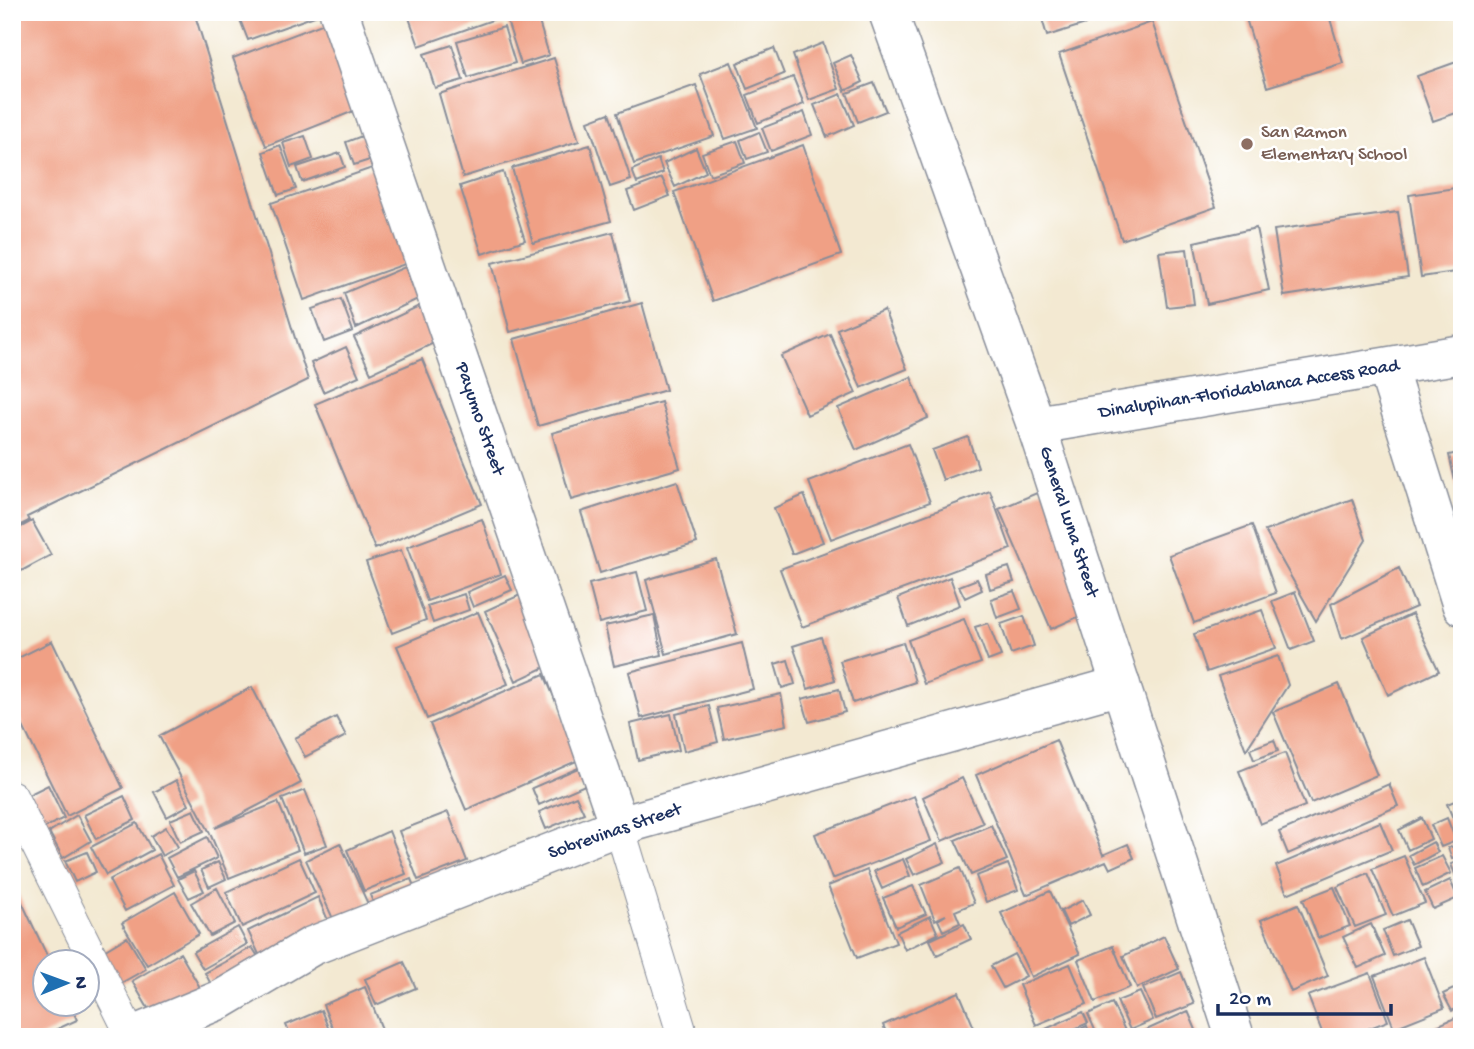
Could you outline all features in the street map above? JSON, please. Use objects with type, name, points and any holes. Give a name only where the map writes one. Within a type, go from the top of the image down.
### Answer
[{"type":"street","name":"Payumo Street","points":[[339,12],[619,826]]},
{"type":"street","name":"General Luna Street","points":[[888,12],[1036,425],[1235,1037]]},
{"type":"street","name":"Dinalupihan-Floridablanca Access Road","points":[[1036,425],[1462,354]]},
{"type":"street","points":[[1387,367],[1462,606]]},
{"type":"street","name":"Sobrevinas Street","points":[[132,1037],[222,999],[312,946],[619,826],[1121,685]]},
{"type":"lane","points":[[12,796],[132,1037]]},
{"type":"lane","points":[[619,826],[683,1037]]},
{"type":"building","points":[[12,12],[194,12],[308,380],[27,517],[29,521],[12,529]]},
{"type":"building","points":[[237,12],[323,12],[323,13],[248,40]]},
{"type":"building","points":[[407,12],[512,12],[512,13],[419,46]]},
{"type":"building","points":[[536,12],[549,55],[521,64],[507,21]]},
{"type":"building","points":[[1040,12],[1121,12],[1121,13],[1047,36]]},
{"type":"building","points":[[1244,12],[1328,12],[1343,63],[1267,87]]},
{"type":"building","points":[[332,20],[364,107],[266,146],[233,58]]},
{"type":"building","points":[[1152,22],[1216,207],[1122,240],[1059,54]]},
{"type":"building","points":[[504,27],[515,63],[468,78],[457,41]]},
{"type":"building","points":[[823,43],[839,89],[809,100],[793,55]]},
{"type":"building","points":[[452,45],[463,80],[435,88],[424,54]]},
{"type":"building","points":[[774,48],[784,74],[747,89],[737,63]]},
{"type":"building","points":[[851,55],[863,82],[845,91],[833,63]]},
{"type":"building","points":[[554,58],[579,141],[463,177],[439,94]]},
{"type":"building","points":[[1462,60],[1462,111],[1433,121],[1417,76]]},
{"type":"building","points":[[731,62],[757,128],[725,139],[700,74]]},
{"type":"building","points":[[793,77],[804,104],[758,123],[747,95]]},
{"type":"building","points":[[874,83],[886,111],[858,122],[847,93]]},
{"type":"building","points":[[696,85],[714,136],[634,164],[617,113]]},
{"type":"building","points":[[841,94],[854,125],[827,137],[814,105]]},
{"type":"building","points":[[804,112],[812,135],[771,151],[762,128]]},
{"type":"building","points":[[609,113],[631,180],[610,187],[588,121]]},
{"type":"building","points":[[759,132],[767,152],[747,159],[740,140]]},
{"type":"building","points":[[367,134],[376,158],[354,165],[346,142]]},
{"type":"building","points":[[305,136],[313,159],[291,167],[283,143]]},
{"type":"building","points":[[737,141],[745,163],[710,175],[702,153]]},
{"type":"building","points":[[280,145],[296,189],[278,195],[263,152]]},
{"type":"building","points":[[590,145],[611,221],[533,243],[512,168]]},
{"type":"building","points":[[803,145],[841,255],[713,301],[674,192]]},
{"type":"building","points":[[696,148],[706,172],[675,187],[664,163]]},
{"type":"building","points":[[340,153],[345,167],[302,182],[297,167]]},
{"type":"building","points":[[658,159],[663,173],[637,183],[632,170]]},
{"type":"building","points":[[375,167],[408,263],[304,300],[271,203]]},
{"type":"building","points":[[503,172],[525,240],[482,254],[460,186]]},
{"type":"building","points":[[662,178],[670,196],[634,210],[627,191]]},
{"type":"building","points":[[1462,187],[1462,271],[1421,277],[1409,195]]},
{"type":"building","points":[[1398,212],[1408,277],[1284,296],[1274,230]]},
{"type":"building","points":[[1256,228],[1269,290],[1207,304],[1194,242]]},
{"type":"building","points":[[613,232],[630,301],[510,332],[492,263]]},
{"type":"building","points":[[1187,249],[1194,304],[1167,307],[1159,252]]},
{"type":"building","points":[[405,267],[418,299],[356,328],[344,293]]},
{"type":"building","points":[[341,299],[353,331],[324,342],[312,309]]},
{"type":"building","points":[[642,303],[666,390],[538,426],[514,339]]},
{"type":"building","points":[[419,306],[436,342],[371,373],[354,337]]},
{"type":"building","points":[[884,310],[907,369],[861,388],[837,329]]},
{"type":"building","points":[[830,334],[856,393],[807,415],[781,356]]},
{"type":"building","points":[[346,347],[359,376],[323,392],[311,363]]},
{"type":"building","points":[[422,359],[482,504],[375,549],[315,404]]},
{"type":"building","points":[[911,377],[928,418],[856,450],[838,408]]},
{"type":"building","points":[[661,402],[680,468],[571,500],[552,433]]},
{"type":"building","points":[[968,437],[978,467],[943,480],[932,450]]},
{"type":"building","points":[[908,444],[930,502],[831,539],[809,482]]},
{"type":"building","points":[[1462,452],[1462,507],[1461,507],[1449,455]]},
{"type":"building","points":[[677,481],[697,543],[600,573],[581,512]]},
{"type":"building","points":[[1044,490],[1096,609],[1051,629],[999,509]]},
{"type":"building","points":[[990,491],[1011,549],[802,627],[780,569]]},
{"type":"building","points":[[804,495],[823,542],[792,554],[774,508]]},
{"type":"building","points":[[1352,499],[1366,540],[1316,621],[1265,531]]},
{"type":"building","points":[[482,519],[501,574],[427,601],[407,547]]},
{"type":"building","points":[[32,521],[51,555],[12,576],[12,532]]},
{"type":"building","points":[[1252,525],[1276,593],[1194,623],[1169,555]]},
{"type":"building","points":[[401,550],[426,620],[392,633],[366,562]]},
{"type":"building","points":[[716,559],[737,634],[666,654],[646,580]]},
{"type":"building","points":[[1009,567],[1014,582],[990,589],[986,574]]},
{"type":"building","points":[[1399,568],[1416,607],[1342,639],[1331,604]]},
{"type":"building","points":[[637,572],[647,611],[599,623],[589,584]]},
{"type":"building","points":[[505,575],[512,590],[473,607],[467,592]]},
{"type":"building","points":[[950,577],[960,605],[908,626],[898,598]]},
{"type":"building","points":[[977,579],[982,590],[965,598],[959,586]]},
{"type":"building","points":[[1014,591],[1021,609],[997,618],[991,599]]},
{"type":"building","points":[[1295,592],[1314,641],[1291,650],[1272,601]]},
{"type":"building","points":[[464,594],[469,610],[433,623],[427,606]]},
{"type":"building","points":[[520,595],[550,665],[516,681],[485,611]]},
{"type":"building","points":[[1262,610],[1276,648],[1207,672],[1194,634]]},
{"type":"building","points":[[478,612],[508,684],[427,719],[397,646]]},
{"type":"building","points":[[1412,614],[1439,671],[1388,695],[1363,637]]},
{"type":"building","points":[[654,615],[662,655],[614,666],[605,626]]},
{"type":"building","points":[[1024,616],[1034,646],[1011,654],[1001,624]]},
{"type":"building","points":[[964,619],[981,663],[924,684],[908,640]]},
{"type":"building","points":[[988,623],[1001,656],[988,661],[975,627]]},
{"type":"building","points":[[821,637],[835,680],[808,689],[793,646]]},
{"type":"building","points":[[52,641],[123,788],[67,816],[12,704],[12,661]]},
{"type":"building","points":[[903,642],[915,682],[853,703],[840,661]]},
{"type":"building","points":[[742,643],[753,689],[641,718],[629,672]]},
{"type":"building","points":[[1278,656],[1288,685],[1246,750],[1218,676]]},
{"type":"building","points":[[788,660],[795,684],[782,688],[775,664]]},
{"type":"building","points":[[544,674],[581,759],[466,810],[430,724]]},
{"type":"building","points":[[1339,684],[1377,775],[1311,803],[1273,712]]},
{"type":"building","points":[[252,687],[301,783],[215,828],[278,802],[298,850],[229,878],[209,831],[159,736]]},
{"type":"building","points":[[839,689],[845,712],[809,722],[802,699]]},
{"type":"building","points":[[781,694],[787,725],[724,739],[717,708]]},
{"type":"building","points":[[709,706],[718,742],[684,751],[676,714]]},
{"type":"building","points":[[671,714],[679,750],[638,760],[630,724]]},
{"type":"building","points":[[336,717],[346,736],[305,757],[295,738]]},
{"type":"building","points":[[1056,740],[1103,855],[1128,844],[1134,858],[1110,869],[1106,861],[1026,895],[976,775]]},
{"type":"building","points":[[1274,740],[1278,751],[1254,760],[1250,749]]},
{"type":"building","points":[[1285,753],[1305,806],[1260,824],[1239,771]]},
{"type":"building","points":[[578,768],[585,785],[539,805],[532,788]]},
{"type":"building","points":[[962,778],[983,823],[942,841],[923,797]]},
{"type":"building","points":[[176,780],[189,805],[167,817],[154,792]]},
{"type":"building","points":[[1389,784],[1398,806],[1288,854],[1279,832]]},
{"type":"building","points":[[48,785],[64,818],[44,828],[28,795]]},
{"type":"building","points":[[305,790],[327,845],[304,853],[282,799]]},
{"type":"building","points":[[124,796],[135,820],[96,839],[84,815]]},
{"type":"building","points":[[576,796],[584,813],[546,829],[539,812]]},
{"type":"building","points":[[914,796],[931,841],[832,879],[815,834]]},
{"type":"building","points":[[1462,798],[1462,840],[1447,804]]},
{"type":"building","points":[[194,810],[204,831],[180,842],[170,820]]},
{"type":"building","points":[[448,812],[467,861],[418,880],[399,831]]},
{"type":"building","points":[[77,815],[91,841],[63,858],[49,832]]},
{"type":"building","points":[[1422,818],[1431,839],[1408,850],[1399,830]]},
{"type":"building","points":[[1447,818],[1456,841],[1441,847],[1431,825]]},
{"type":"building","points":[[1380,822],[1392,850],[1287,894],[1276,866]]},
{"type":"building","points":[[137,823],[152,850],[106,875],[91,847]]},
{"type":"building","points":[[991,825],[1007,860],[971,875],[955,840]]},
{"type":"building","points":[[166,827],[178,847],[162,856],[151,836]]},
{"type":"building","points":[[389,831],[406,874],[364,891],[347,850]]},
{"type":"building","points":[[207,837],[217,858],[177,877],[167,858]]},
{"type":"building","points":[[1433,842],[1438,852],[1414,865],[1409,855]]},
{"type":"building","points":[[340,843],[368,904],[334,921],[306,860]]},
{"type":"building","points":[[1462,843],[1462,856],[1452,859],[1448,848]]},
{"type":"building","points":[[937,844],[945,862],[914,875],[906,859]]},
{"type":"building","points":[[87,852],[96,872],[75,882],[65,861]]},
{"type":"building","points":[[158,854],[174,885],[125,911],[109,880]]},
{"type":"building","points":[[1404,856],[1425,903],[1393,916],[1372,869]]},
{"type":"building","points":[[1442,856],[1451,873],[1423,887],[1415,868]]},
{"type":"building","points":[[299,858],[315,893],[242,927],[226,892]]},
{"type":"building","points":[[903,859],[910,876],[882,889],[874,871]]},
{"type":"building","points":[[1462,860],[1462,892],[1451,864]]},
{"type":"building","points":[[218,862],[226,879],[209,887],[201,870]]},
{"type":"building","points":[[1008,864],[1018,890],[986,902],[976,876]]},
{"type":"building","points":[[960,868],[974,903],[955,911],[960,923],[943,931],[938,920],[946,915],[935,920],[921,885]]},
{"type":"building","points":[[867,870],[896,943],[857,958],[828,886]]},
{"type":"building","points":[[194,871],[204,891],[189,898],[178,879]]},
{"type":"building","points":[[1368,873],[1386,915],[1355,927],[1337,887]]},
{"type":"building","points":[[411,879],[416,891],[375,907],[370,895]]},
{"type":"building","points":[[1450,880],[1458,898],[1433,909],[1425,892]]},
{"type":"building","points":[[12,881],[43,948],[32,948],[32,1018],[77,1020],[40,1037],[12,1037]]},
{"type":"building","points":[[913,886],[926,914],[896,927],[883,898]]},
{"type":"building","points":[[1334,887],[1350,926],[1318,938],[1303,899]]},
{"type":"building","points":[[217,888],[235,923],[210,936],[191,903]]},
{"type":"building","points":[[1050,891],[1080,954],[1031,977],[1001,913]]},
{"type":"building","points":[[175,892],[199,934],[147,965],[122,923]]},
{"type":"building","points":[[318,897],[333,932],[264,965],[248,931]]},
{"type":"building","points":[[1083,900],[1090,915],[1068,926],[1061,911]]},
{"type":"building","points":[[1298,904],[1328,976],[1291,992],[1261,920]]},
{"type":"building","points":[[930,916],[938,934],[905,950],[897,932]]},
{"type":"building","points":[[1407,920],[1418,946],[1393,956],[1383,930]]},
{"type":"building","points":[[964,924],[971,939],[937,955],[930,940]]},
{"type":"building","points":[[1371,924],[1385,956],[1358,968],[1343,937]]},
{"type":"building","points":[[238,927],[247,944],[203,969],[193,952]]},
{"type":"building","points":[[1164,936],[1179,969],[1137,988],[1123,956]]},
{"type":"building","points":[[127,937],[146,969],[121,983],[102,952]]},
{"type":"building","points":[[1113,946],[1130,987],[1095,1002],[1078,960]]},
{"type":"building","points":[[252,947],[262,963],[214,990],[205,973]]},
{"type":"building","points":[[180,953],[202,991],[155,1020],[132,981]]},
{"type":"building","points":[[1014,954],[1026,976],[1003,988],[991,966]]},
{"type":"building","points":[[1424,957],[1444,1008],[1394,1028],[1374,976]]},
{"type":"building","points":[[404,962],[416,988],[376,1005],[365,979]]},
{"type":"building","points":[[1070,964],[1087,1004],[1036,1025],[1019,985]]},
{"type":"building","points":[[1181,972],[1194,1004],[1156,1019],[1143,988]]},
{"type":"building","points":[[1370,973],[1388,1021],[1347,1037],[1324,1037],[1308,996]]},
{"type":"building","points":[[1462,985],[1462,1006],[1452,1011],[1443,994]]},
{"type":"building","points":[[365,987],[382,1029],[364,1037],[336,1037],[323,1005]]},
{"type":"building","points":[[959,992],[978,1037],[888,1037],[883,1025]]},
{"type":"building","points":[[1140,992],[1153,1020],[1130,1030],[1117,1001]]},
{"type":"building","points":[[1112,1003],[1128,1037],[1098,1037],[1088,1014]]},
{"type":"building","points":[[321,1010],[329,1030],[313,1037],[291,1037],[286,1025]]},
{"type":"building","points":[[1188,1011],[1199,1037],[1131,1037]]},
{"type":"building","points":[[1083,1012],[1088,1023],[1056,1037],[1041,1037],[1039,1032]]},
{"type":"building","points":[[1462,1015],[1462,1037],[1438,1037],[1434,1027]]},
{"type":"building","points":[[1087,1026],[1091,1037],[1064,1037]]},
{"type":"building","points":[[1433,1029],[1435,1037],[1414,1037]]},
{"type":"place","name":"San Ramon Elementary School","points":[[1247,144]]}]
